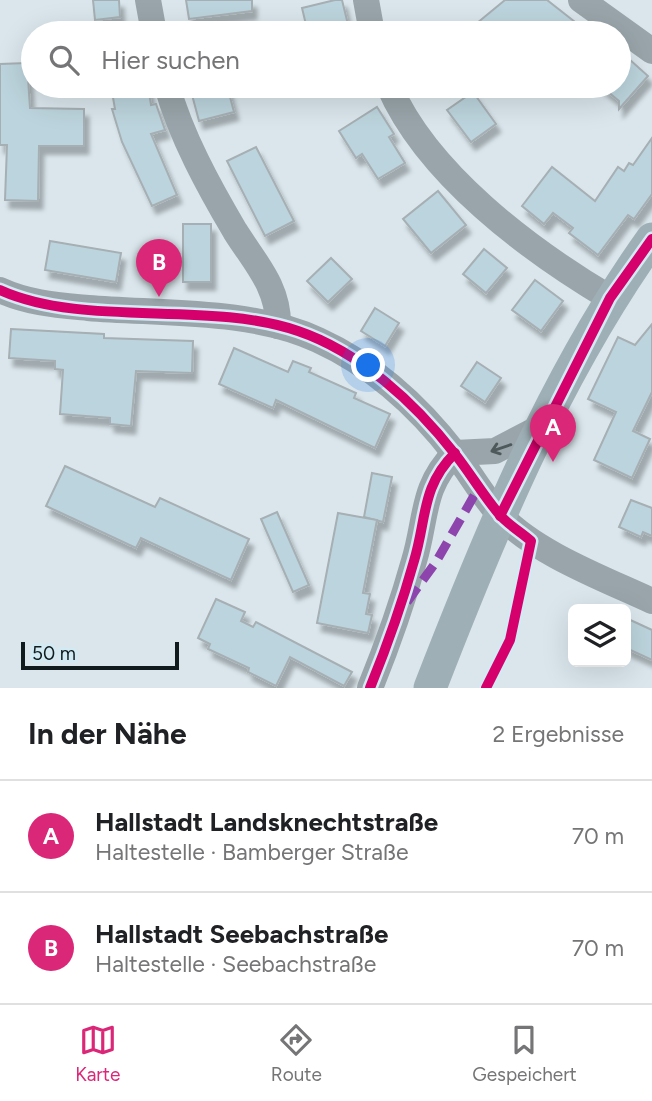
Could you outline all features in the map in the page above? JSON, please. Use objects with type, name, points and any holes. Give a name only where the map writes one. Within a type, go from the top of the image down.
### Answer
[{"type":"main road","points":[[430,688],[500,516],[543,426],[610,298],[652,239]]},
{"type":"street","points":[[148,0],[152,21]]},
{"type":"street","points":[[366,0],[370,21]]},
{"type":"street","points":[[581,0],[610,21]]},
{"type":"street","points":[[631,36],[652,51]]},
{"type":"street","points":[[172,98],[198,161],[236,231],[270,284],[279,307],[278,326]]},
{"type":"street","points":[[394,98],[426,147],[484,207],[536,248],[610,298]]},
{"type":"street","points":[[0,290],[19,299],[53,305],[204,316],[297,330],[322,342],[397,391],[455,453],[500,516],[531,541],[652,601]]},
{"type":"street","points":[[455,453],[474,455],[495,451],[543,426]]},
{"type":"street","points":[[370,688],[415,559],[431,483],[439,469],[455,453]]},
{"type":"building","points":[[93,0],[119,0],[120,17],[95,20]]},
{"type":"building","points":[[186,0],[252,0],[252,11],[189,19]]},
{"type":"building","points":[[342,0],[347,21],[305,21],[302,8]]},
{"type":"building","points":[[505,0],[547,0],[574,21],[480,21]]},
{"type":"building","points":[[631,61],[648,76],[631,95]]},
{"type":"building","points":[[21,63],[21,98],[29,98],[30,108],[84,109],[84,146],[39,146],[38,201],[5,200],[7,145],[0,145],[0,64]]},
{"type":"building","points":[[113,98],[150,98],[151,105],[156,104],[165,130],[151,134],[177,195],[152,206],[122,142],[112,109],[115,109]]},
{"type":"building","points":[[193,98],[230,98],[234,112],[199,121]]},
{"type":"building","points":[[464,98],[477,98],[496,124],[471,142],[447,110]]},
{"type":"building","points":[[615,98],[629,98],[619,109],[619,101]]},
{"type":"building","points":[[377,107],[394,134],[389,137],[405,163],[378,179],[362,154],[356,158],[339,131]]},
{"type":"building","points":[[652,138],[652,194],[634,219],[628,215],[598,255],[569,233],[573,228],[553,213],[544,224],[522,206],[552,167],[595,201],[618,167],[624,171],[629,163],[633,165]]},
{"type":"building","points":[[256,147],[294,221],[265,236],[227,161]]},
{"type":"building","points":[[438,191],[466,225],[431,253],[403,219]]},
{"type":"building","points":[[183,224],[211,224],[211,282],[183,282]]},
{"type":"building","points":[[50,241],[121,253],[116,282],[45,270]]},
{"type":"building","points":[[484,249],[507,268],[486,293],[463,274]]},
{"type":"building","points":[[331,258],[352,279],[328,302],[307,281]]},
{"type":"building","points":[[535,280],[563,301],[541,331],[512,310]]},
{"type":"building","points":[[375,308],[399,323],[385,346],[361,331]]},
{"type":"building","points":[[652,324],[652,392],[633,431],[650,439],[632,478],[594,460],[616,412],[588,399],[618,337],[635,345]]},
{"type":"building","points":[[11,329],[104,334],[104,338],[193,341],[192,373],[136,371],[131,426],[110,424],[110,418],[60,414],[63,370],[55,369],[55,361],[9,358]]},
{"type":"building","points":[[234,348],[288,372],[293,361],[311,368],[309,372],[356,393],[354,398],[390,414],[375,448],[276,400],[273,408],[219,384]]},
{"type":"building","points":[[477,362],[501,378],[485,402],[461,386]]},
{"type":"building","points":[[65,466],[155,507],[160,498],[249,539],[231,580],[141,538],[136,548],[46,506]]},
{"type":"building","points":[[372,473],[392,477],[383,522],[364,517]]},
{"type":"building","points":[[631,500],[652,508],[652,536],[643,532],[641,537],[619,527]]},
{"type":"building","points":[[277,512],[309,585],[293,592],[261,519]]},
{"type":"building","points":[[338,513],[377,520],[363,593],[370,594],[366,614],[372,615],[368,633],[317,623]]},
{"type":"building","points":[[216,599],[245,612],[241,621],[253,627],[256,622],[352,672],[344,686],[290,657],[276,686],[248,672],[249,668],[208,649],[210,644],[198,638]]},
{"type":"building","points":[[631,620],[652,630],[652,660],[631,650]]},
{"type":"marked path","points":[[407,602],[436,562],[479,487]]},
{"type":"cycle path","points":[[500,516],[610,298],[652,239]]},
{"type":"cycle path","points":[[0,290],[33,301],[69,308],[186,314],[263,322],[321,340],[385,381],[439,435],[502,518],[531,541],[510,640],[486,688]]},
{"type":"cycle path","points":[[370,688],[404,593],[431,491],[436,478],[455,453]]},
{"type":"place","name":"Hallstadt Seebachstraße","points":[[159,297]]},
{"type":"place","name":"Hallstadt Landsknechtstraße","points":[[553,462]]}]
